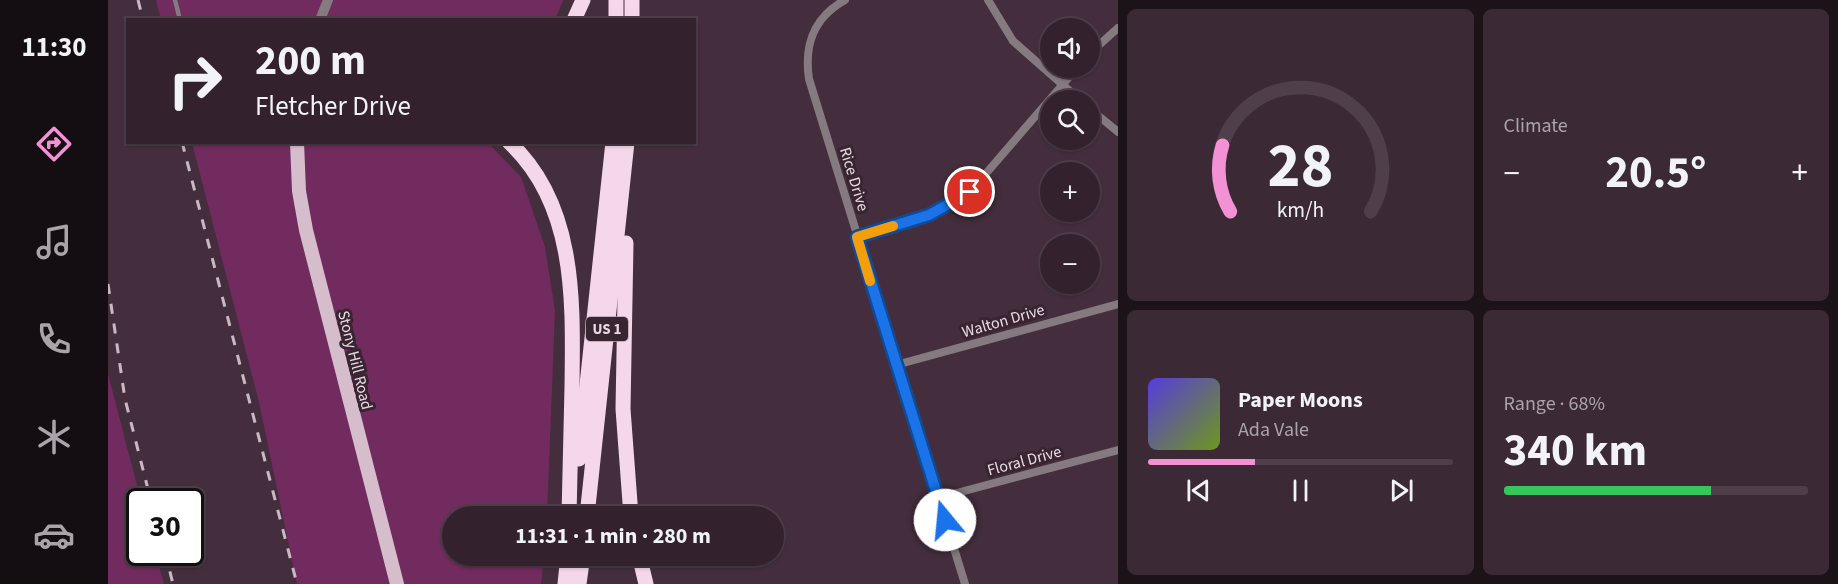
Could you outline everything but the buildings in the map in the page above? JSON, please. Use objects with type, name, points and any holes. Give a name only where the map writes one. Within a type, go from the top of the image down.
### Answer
[{"type":"highway","points":[[575,18],[583,0]]},
{"type":"highway","points":[[616,0],[616,18]]},
{"type":"highway","points":[[632,0],[632,18]]},
{"type":"highway","points":[[511,144],[535,171],[549,197],[567,262],[573,317],[571,506]]},
{"type":"highway","name":"US 1","points":[[572,506],[613,144]]},
{"type":"highway","points":[[628,144],[623,410],[630,506]]},
{"type":"highway","name":"US 1","points":[[588,506],[628,144]]},
{"type":"highway","points":[[565,584],[569,566]]},
{"type":"highway","points":[[575,566],[579,584]]},
{"type":"highway","points":[[642,566],[646,584]]},
{"type":"main road","name":"Stony Hill Road","points":[[297,144],[299,191],[306,230],[397,584]]},
{"type":"street","points":[[321,18],[328,0]]},
{"type":"street","name":"Rice Drive","points":[[845,0],[825,14],[816,25],[808,44],[807,66],[896,365],[965,584]]},
{"type":"street","points":[[988,0],[1013,41],[1067,90]]},
{"type":"street","points":[[1100,44],[1118,28]]},
{"type":"street","points":[[857,237],[929,215],[964,196],[984,178],[1069,78]]},
{"type":"street","points":[[1100,117],[1118,132]]},
{"type":"street","name":"Walton Drive","points":[[896,365],[1118,304]]},
{"type":"street","name":"Floral Drive","points":[[938,498],[1118,450]]},
{"type":"lane","points":[[175,0],[180,18]]},
{"type":"shaded area","points":[[156,0],[563,0],[556,18],[161,18]]},
{"type":"shaded area","points":[[192,144],[486,144],[491,146],[521,177],[545,247],[555,311],[547,506],[442,506],[442,566],[543,566],[541,584],[297,584],[259,402]]},
{"type":"shaded area","points":[[108,374],[138,488],[126,488],[126,566],[159,566],[164,584],[108,584]]},
{"type":"railway","points":[[138,0],[142,18]]},
{"type":"railway","points":[[183,144],[297,584]]},
{"type":"railway","points":[[108,284],[125,399],[148,488]]},
{"type":"railway","points":[[168,566],[173,584]]},
{"type":"slow traffic","points":[[870,281],[857,237],[893,226]]},
{"type":"route","points":[[945,520],[857,237],[929,215],[970,192]]}]
